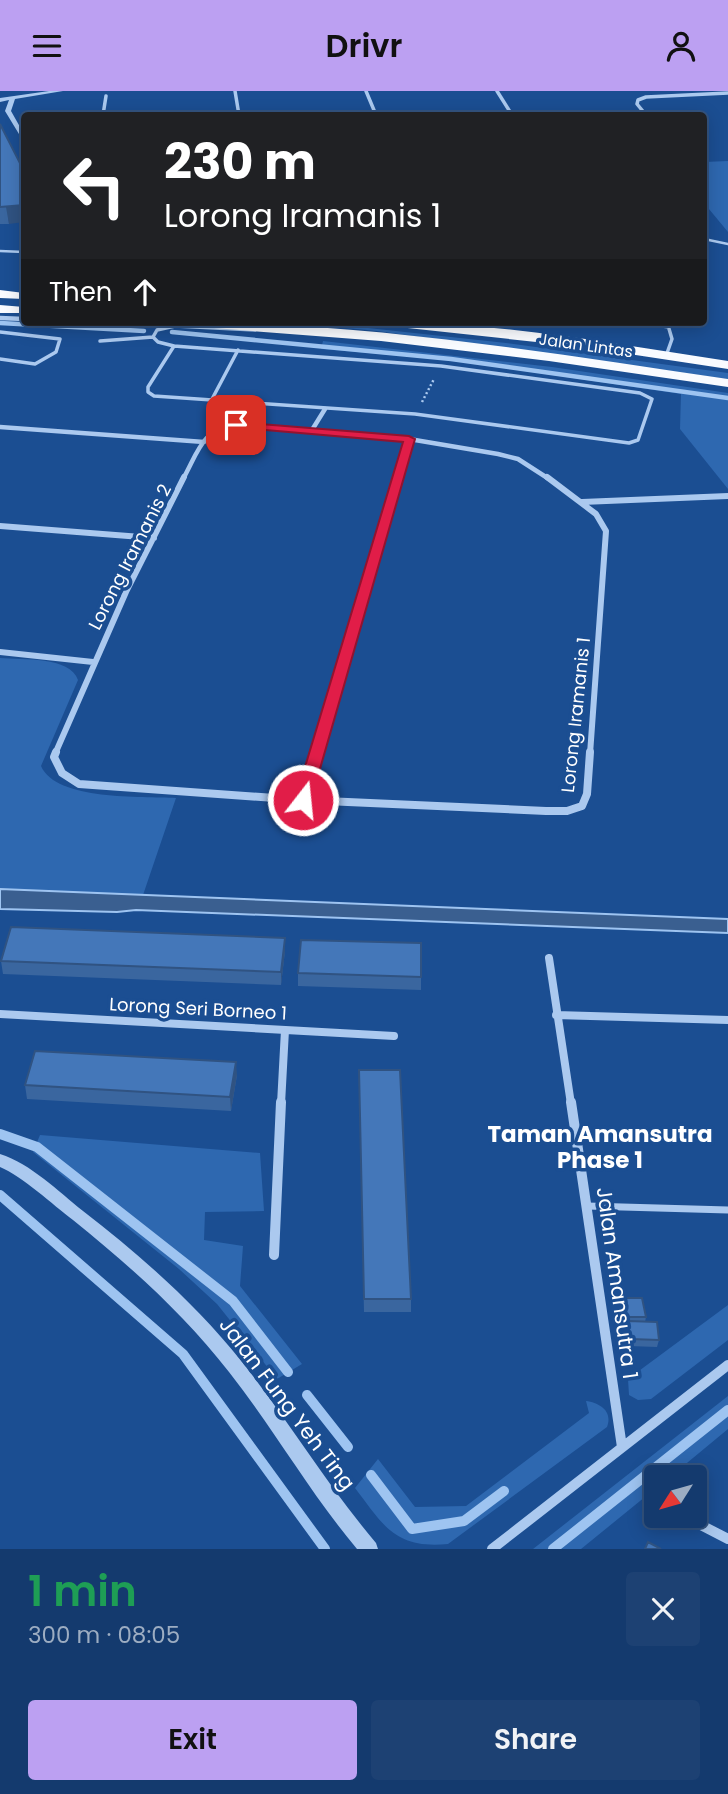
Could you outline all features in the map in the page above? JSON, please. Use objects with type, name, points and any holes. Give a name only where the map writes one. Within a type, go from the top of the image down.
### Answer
[{"type":"highway","points":[[0,287],[21,288]]},
{"type":"highway","points":[[0,294],[21,296]]},
{"type":"highway","points":[[0,309],[21,310]]},
{"type":"highway","name":"Jalan Lintas","points":[[277,326],[549,357],[728,383]]},
{"type":"highway","name":"Jalan Lintas","points":[[424,326],[583,344],[728,365]]},
{"type":"street","points":[[0,100],[16,95],[60,91]]},
{"type":"street","points":[[235,91],[238,112]]},
{"type":"street","points":[[366,91],[375,112]]},
{"type":"street","points":[[497,91],[510,112]]},
{"type":"street","points":[[644,112],[637,104],[638,100],[654,96],[692,92],[728,93]]},
{"type":"street","points":[[10,119],[8,111],[16,95]]},
{"type":"street","points":[[103,112],[106,96]]},
{"type":"street","points":[[0,109],[21,134]]},
{"type":"street","points":[[0,318],[21,319]]},
{"type":"street","points":[[0,427],[204,442],[209,433],[219,427],[236,425],[312,430],[325,409]]},
{"type":"street","name":"Lorong Iramanis 1","points":[[79,784],[303,800],[546,811],[567,811],[582,806],[587,794],[606,531],[596,514],[519,459],[409,439],[312,430]]},
{"type":"street","points":[[303,800],[409,439]]},
{"type":"street","name":"Lorong Iramanis 2","points":[[79,784],[62,773],[54,757],[93,662],[204,442]]},
{"type":"street","points":[[581,502],[728,496]]},
{"type":"street","points":[[0,526],[154,538]]},
{"type":"street","points":[[0,652],[93,662]]},
{"type":"street","name":"Jalan Amansutra 1","points":[[550,958],[556,1014],[622,1447]]},
{"type":"street","name":"Lorong Seri Borneo 1","points":[[0,1014],[394,1036]]},
{"type":"street","points":[[556,1014],[728,1020]]},
{"type":"street","points":[[274,1255],[285,1030]]},
{"type":"street","name":"Jalan Fung Yeh Ting","points":[[0,1160],[12,1165],[73,1212],[160,1286],[216,1343],[369,1549]]},
{"type":"street","points":[[492,1549],[728,1365]]},
{"type":"street","points":[[707,1528],[728,1539]]},
{"type":"lane","points":[[707,240],[728,244]]},
{"type":"lane","points":[[0,251],[21,252]]},
{"type":"lane","points":[[153,337],[157,330],[175,326],[247,331],[264,326]]},
{"type":"lane","points":[[666,356],[671,349],[673,338],[669,326]]},
{"type":"lane","points":[[0,332],[60,339],[57,352],[35,364],[0,359]]},
{"type":"lane","points":[[100,341],[153,337],[158,342],[174,346],[442,366],[640,393],[652,399],[638,440],[629,443],[415,414],[164,398],[148,392],[148,387],[174,346]]},
{"type":"lane","points":[[211,401],[238,350]]},
{"type":"lane","points":[[587,1206],[728,1210]]},
{"type":"path","points":[[415,414],[442,366]]},
{"type":"shaded area","points":[[728,161],[728,232],[707,207],[707,162]]},
{"type":"shaded area","points":[[325,326],[350,326],[506,343],[728,373],[728,379]]},
{"type":"shaded area","points":[[323,341],[552,367],[728,393],[728,489],[680,429],[681,394],[450,360],[321,349]]},
{"type":"shaded area","points":[[0,658],[56,663],[73,672],[78,680],[41,766],[50,777],[81,791],[176,798],[143,895],[0,889]]},
{"type":"shaded area","points":[[0,889],[728,919],[728,933],[136,910],[117,912],[0,909]]},
{"type":"shaded area","points":[[40,1135],[260,1153],[264,1211],[205,1212],[204,1240],[243,1246],[240,1286],[302,1364],[277,1379],[217,1304],[179,1269],[33,1152]]},
{"type":"shaded area","points":[[728,1305],[728,1340],[651,1399],[638,1400],[629,1395],[628,1379]]},
{"type":"shaded area","points":[[728,1396],[728,1429],[684,1465],[644,1465],[644,1498],[581,1549],[533,1549]]},
{"type":"shaded area","points":[[586,1401],[607,1412],[607,1427],[448,1544],[415,1543],[392,1532],[355,1488],[378,1459],[415,1507],[466,1506],[589,1413]]},
{"type":"building","points":[[0,124],[21,165],[21,205],[0,207]]},
{"type":"building","points":[[11,927],[285,938],[281,972],[1,961]]},
{"type":"building","points":[[301,940],[421,943],[421,977],[298,973]]},
{"type":"building","points":[[35,1051],[236,1062],[230,1097],[25,1085]]},
{"type":"building","points":[[359,1070],[400,1070],[411,1299],[364,1299]]},
{"type":"building","points":[[622,1298],[642,1298],[646,1317],[625,1317]]},
{"type":"building","points":[[628,1321],[657,1322],[659,1340],[630,1339]]},
{"type":"building","points":[[648,1542],[661,1549],[645,1549]]},
{"type":"waterway","points":[[0,323],[21,324]]},
{"type":"waterway","points":[[54,326],[144,331]]},
{"type":"waterway","points":[[172,332],[451,359],[728,398]]},
{"type":"waterway","points":[[0,1134],[37,1147],[233,1301],[288,1372]]},
{"type":"waterway","points":[[0,1195],[183,1354],[325,1549]]},
{"type":"waterway","points":[[307,1395],[348,1447]]},
{"type":"waterway","points":[[553,1549],[728,1410]]},
{"type":"waterway","points":[[371,1475],[412,1529],[464,1521],[504,1491]]},
{"type":"district","name":"Taman Amansutra Phase 1","points":[[600,1147]]},
{"type":"route","points":[[236,425],[409,439],[303,800]]}]
